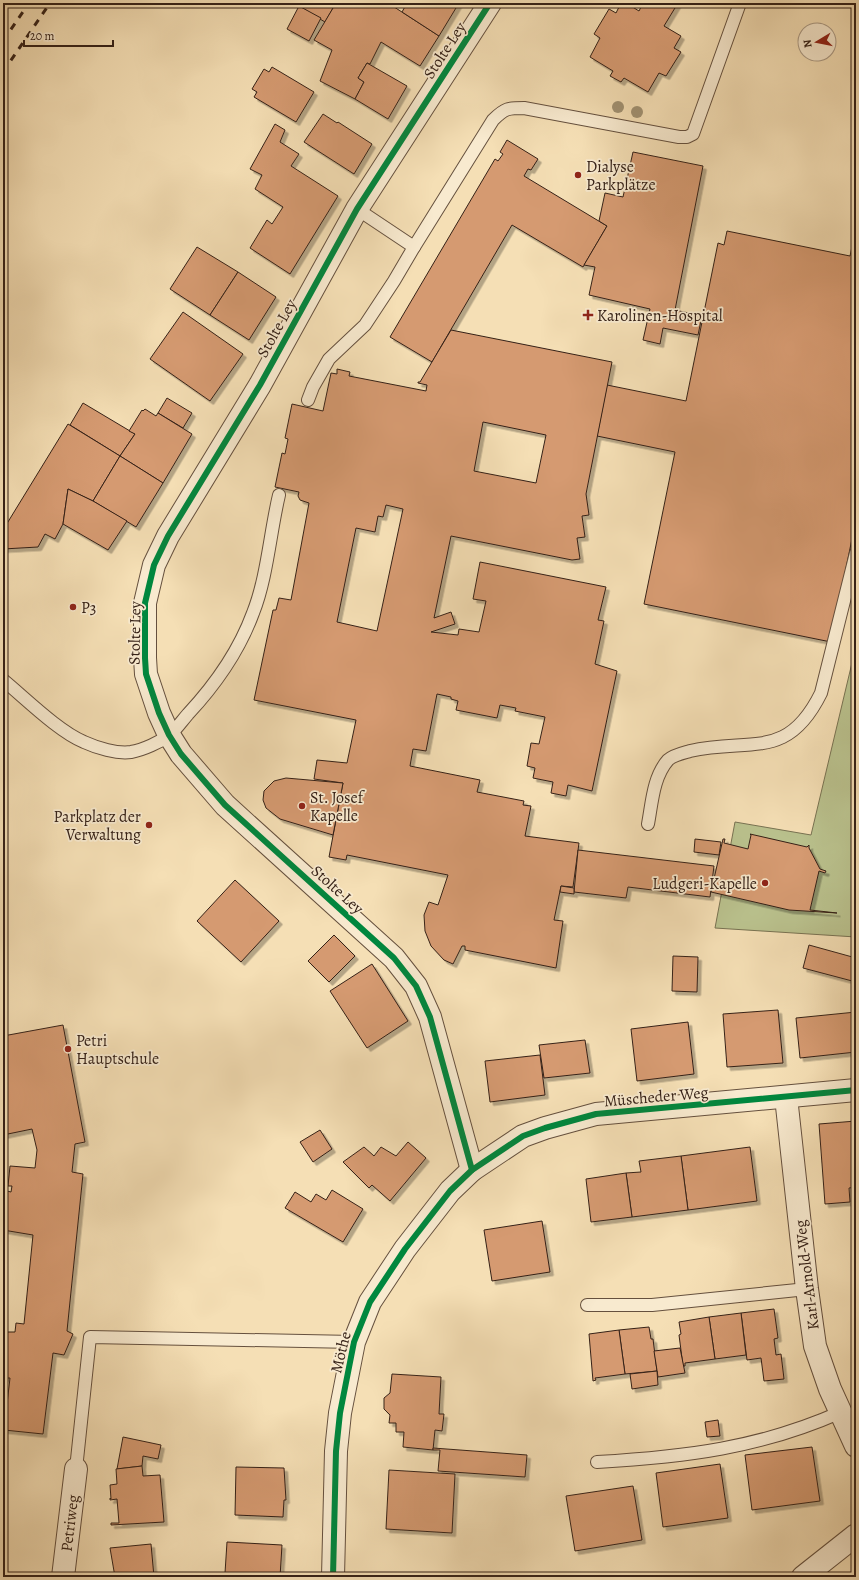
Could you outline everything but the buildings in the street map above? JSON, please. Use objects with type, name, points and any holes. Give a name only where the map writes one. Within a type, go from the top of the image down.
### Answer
[{"type":"street","name":"Stolte Ley","points":[[472,1170],[430,1017],[416,986],[394,958],[225,805],[181,754],[169,735],[150,690],[145,658],[146,603],[154,565],[168,536],[260,385],[357,209],[490,3]]},
{"type":"street","name":"Müscheder Weg","points":[[472,1170],[523,1136],[573,1120],[622,1112],[856,1090]]},
{"type":"street","name":"Karl-Arnold-Weg","points":[[786,1097],[807,1289],[815,1346],[830,1389],[856,1446]]},
{"type":"street","name":"Möthe","points":[[333,1577],[336,1451],[340,1412],[354,1342],[370,1302],[405,1249],[450,1191],[472,1170]]},
{"type":"street","name":"Petriweg","points":[[63,1577],[76,1469]]},
{"type":"street","points":[[803,1577],[856,1535]]},
{"type":"lane","points":[[308,400],[313,387],[329,358],[365,324],[394,281],[493,120],[503,110],[510,108],[524,108],[679,137],[687,137],[693,134],[740,3]]},
{"type":"lane","points":[[357,209],[414,247]]},
{"type":"lane","points":[[3,680],[67,732],[86,743],[111,750],[130,752],[148,746],[169,735],[203,698],[222,671],[245,631],[253,613],[259,592],[280,495]]},
{"type":"lane","points":[[648,824],[654,787],[669,759],[680,754],[696,750],[762,744],[778,739],[803,723],[813,709],[821,693],[856,553]]},
{"type":"lane","points":[[587,1305],[652,1305],[807,1289]]},
{"type":"lane","points":[[76,1469],[90,1338],[354,1342]]},
{"type":"lane","points":[[597,1462],[653,1459],[726,1449],[808,1426],[841,1412]]},
{"type":"green space","points":[[856,646],[856,937],[715,928],[735,822],[811,835]]},
{"type":"railway","points":[[3,41],[29,3]]},
{"type":"railway","points":[[3,72],[50,3]]},
{"type":"cycle path","points":[[472,1170],[430,1017],[416,986],[394,958],[225,805],[181,754],[169,735],[159,713],[146,674],[145,603],[154,565],[168,536],[260,385],[357,209],[490,3]]},
{"type":"cycle path","points":[[333,1577],[336,1451],[340,1413],[354,1342],[370,1302],[405,1249],[450,1191],[472,1170],[523,1136],[545,1128],[596,1114],[856,1090]]},
{"type":"place","name":"Dialyse Parkplätze","points":[[578,175]]},
{"type":"place","name":"Karolinen-Hospital","points":[[588,315]]},
{"type":"place","name":"P3","points":[[73,607]]},
{"type":"place","name":"St. Josef Kapelle","points":[[302,806]]},
{"type":"place","name":"Parkplatz der Verwaltung","points":[[149,825]]},
{"type":"place","name":"Ludgeri-Kapelle","points":[[765,883]]},
{"type":"place","name":"Petri Hauptschule","points":[[68,1049]]}]
